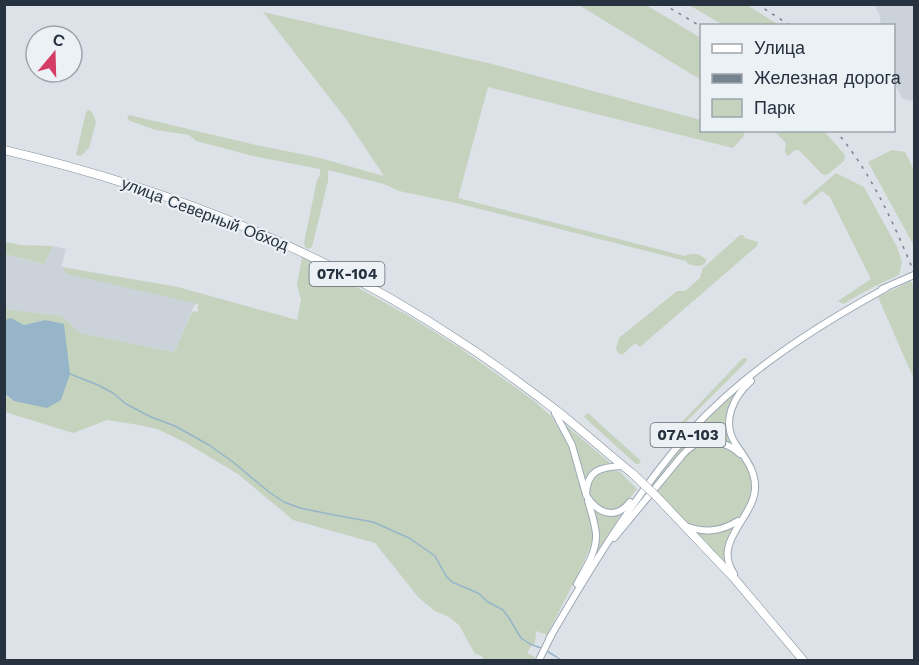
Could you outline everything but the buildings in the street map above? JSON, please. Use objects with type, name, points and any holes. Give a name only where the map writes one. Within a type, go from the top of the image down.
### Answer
[{"type":"highway","name":"улица Северный Обход","points":[[4,150],[129,183],[286,244],[356,279],[464,344],[545,403],[561,420]]},
{"type":"highway","name":"07К-104","points":[[561,420],[620,466],[655,498],[748,594],[803,660]]},
{"type":"main road","name":"07А-103","points":[[539,660],[566,605],[638,492],[710,409],[784,346],[829,317],[915,274]]},
{"type":"main road","name":"07А-103","points":[[549,639],[598,557],[641,492],[690,432],[758,370],[800,339],[886,288]]},
{"type":"main road","points":[[748,594],[731,571],[728,557],[731,536],[750,505],[755,489],[754,478],[748,463],[731,436],[729,418],[739,392],[800,339]]},
{"type":"main road","points":[[561,420],[574,453],[596,533],[594,548],[566,605]]},
{"type":"main road","points":[[598,557],[689,448],[697,443],[724,444],[738,451],[748,463]]},
{"type":"main road","points":[[620,466],[602,468],[592,475],[588,482],[586,495],[591,503],[598,509],[617,512],[626,507],[638,492]]},
{"type":"main road","points":[[682,525],[702,531],[717,530],[733,525],[743,517]]},
{"type":"shaded area","points":[[874,5],[914,5],[914,101],[903,99],[895,86],[895,24],[881,24],[879,13]]},
{"type":"shaded area","points":[[53,246],[66,249],[61,267],[198,300],[173,352],[80,333],[62,316],[5,309],[4,254],[43,264]]},
{"type":"green space","points":[[579,5],[646,5],[700,37],[700,79]]},
{"type":"green space","points":[[689,5],[747,5],[777,24],[721,24]]},
{"type":"green space","points":[[263,12],[492,64],[700,120],[700,132],[745,132],[733,148],[488,87],[458,198],[685,256],[696,254],[706,259],[706,262],[700,266],[456,203],[399,191],[384,184],[328,170],[328,181],[312,247],[308,249],[304,243],[320,169],[253,156],[196,141],[189,135],[156,130],[127,118],[129,115],[316,157],[384,176],[346,119]]},
{"type":"green space","points":[[89,110],[96,122],[89,148],[81,156],[76,155],[86,112]]},
{"type":"green space","points":[[775,132],[825,132],[845,155],[844,161],[827,175],[822,174],[799,150],[795,150],[788,156],[785,152],[786,143]]},
{"type":"green space","points":[[892,150],[905,152],[914,170],[914,246],[868,162]]},
{"type":"green space","points":[[836,173],[864,187],[897,247],[902,262],[899,275],[843,304],[838,301],[871,279],[830,197],[822,191],[805,205],[802,202]]},
{"type":"green space","points":[[740,235],[758,242],[757,246],[640,347],[635,343],[622,355],[617,352],[619,338],[677,291],[685,291],[700,278],[703,268]]},
{"type":"green space","points":[[5,242],[53,246],[44,264],[5,254]]},
{"type":"green space","points":[[302,257],[414,319],[460,348],[533,400],[551,416],[562,434],[570,450],[587,507],[592,526],[592,543],[547,635],[536,631],[535,643],[527,653],[535,657],[534,660],[483,660],[482,656],[475,654],[459,625],[449,617],[435,611],[419,598],[375,543],[293,520],[238,474],[186,443],[157,429],[107,420],[73,433],[5,412],[4,394],[14,401],[45,320],[24,325],[11,319],[5,320],[5,309],[62,316],[80,333],[173,352],[191,314],[194,311],[198,312],[198,304],[67,274],[62,267],[178,287],[297,320],[301,300],[297,285]]},
{"type":"green space","points":[[911,281],[914,289],[914,378],[878,297]]},
{"type":"green space","points":[[743,358],[747,359],[746,362],[678,429],[678,426]]},
{"type":"green space","points":[[743,384],[732,402],[728,415],[737,449],[696,442],[607,545],[642,493],[692,433]]},
{"type":"green space","points":[[589,414],[641,461],[639,464],[636,464],[584,417]]},
{"type":"green space","points":[[566,427],[611,464],[595,468],[585,483]]},
{"type":"green space","points":[[715,444],[734,452],[743,459],[750,474],[750,499],[743,513],[735,521],[721,526],[701,528],[682,519],[655,490],[681,459],[698,445]]},
{"type":"green space","points":[[609,469],[620,472],[637,489],[622,508],[607,511],[592,502],[589,486],[596,474]]},
{"type":"green space","points":[[591,507],[600,513],[623,511],[590,563],[596,548]]},
{"type":"green space","points":[[733,528],[727,547],[728,568],[694,532],[713,533]]},
{"type":"water","points":[[11,318],[24,325],[45,320],[64,324],[70,374],[61,400],[47,408],[14,401],[5,394],[5,320]]},
{"type":"waterway","points":[[70,374],[98,385],[113,393],[126,404],[175,426],[209,445],[284,502],[300,508],[373,522],[409,538],[435,556],[452,582],[478,593],[488,602],[503,610],[521,638],[541,648]]},
{"type":"waterway","points":[[545,650],[561,660]]},
{"type":"railway","points":[[663,4],[700,26]]},
{"type":"railway","points":[[757,4],[788,24]]},
{"type":"railway","points":[[837,132],[870,180],[914,272]]}]
